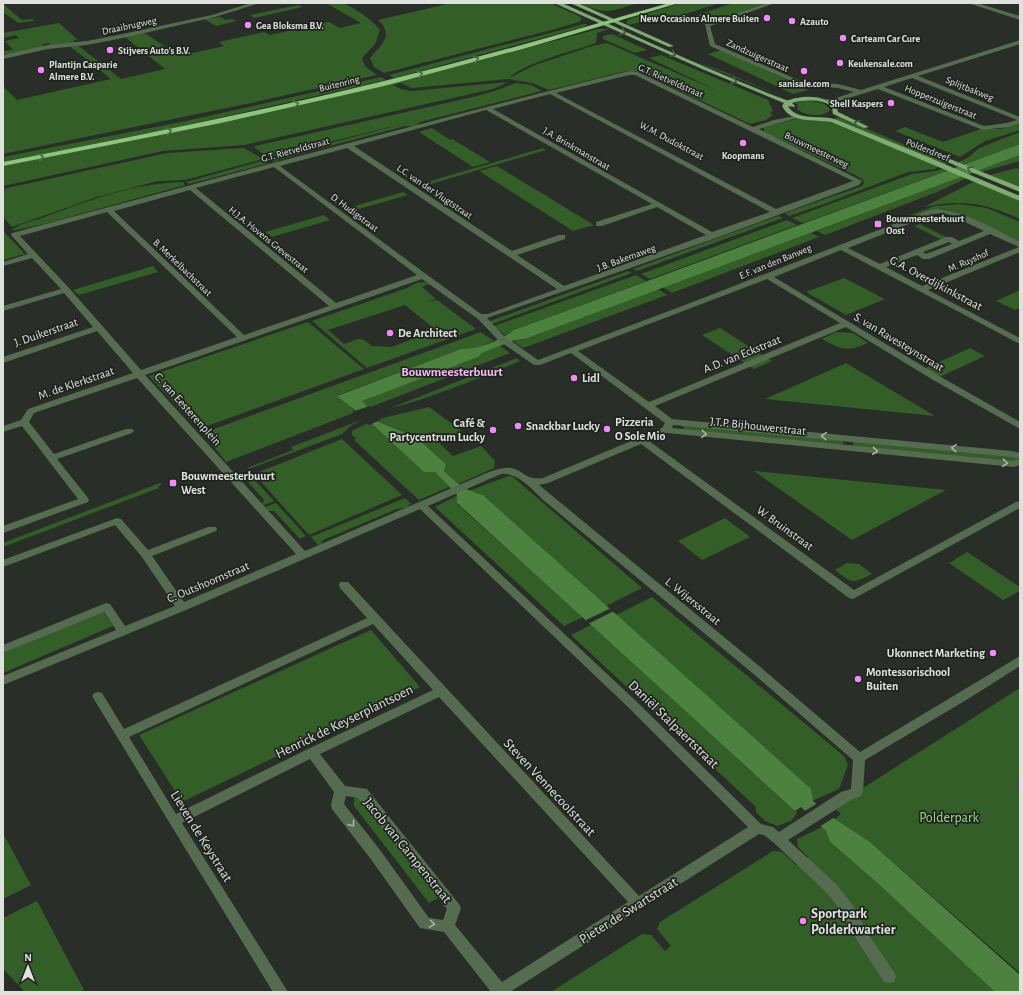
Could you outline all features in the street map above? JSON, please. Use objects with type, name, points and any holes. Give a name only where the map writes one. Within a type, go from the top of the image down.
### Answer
[{"type":"highway","name":"Buitenring","points":[[3,164],[235,118],[402,78],[604,21],[652,3]]},
{"type":"highway","name":"Buitenring","points":[[501,45],[594,20],[615,21],[676,3]]},
{"type":"highway","points":[[406,70],[420,66]]},
{"type":"highway","name":"Buitenring","points":[[361,80],[376,77]]},
{"type":"highway","points":[[3,156],[277,100]]},
{"type":"main road","points":[[557,3],[594,20]]},
{"type":"main road","points":[[573,3],[604,21],[792,105],[793,110],[800,116]]},
{"type":"main road","points":[[615,21],[714,65],[800,99],[827,103],[835,108],[835,113],[821,117],[800,116],[790,113],[786,108],[788,104]]},
{"type":"main road","points":[[788,104],[800,99]]},
{"type":"main road","name":"Polderdreef","points":[[835,113],[1020,190]]},
{"type":"main road","name":"Polderdreef","points":[[800,116],[826,120],[935,162],[1020,199]]},
{"type":"street","name":"Draaibrugweg","points":[[3,57],[48,47],[87,43],[118,37],[214,16],[257,3]]},
{"type":"street","name":"Zandzuigerstraat","points":[[772,3],[707,25],[712,45],[802,84],[838,86],[860,92]]},
{"type":"street","points":[[971,3],[1020,18]]},
{"type":"street","name":"Splijtbakweg","points":[[827,103],[1020,42]]},
{"type":"street","name":"G.T. Rietveldstraat","points":[[139,374],[66,290],[15,235],[487,108],[629,73],[636,73],[753,128]]},
{"type":"street","name":"Splijtbakweg","points":[[912,76],[1020,120]]},
{"type":"street","name":"Hopperzuigerstraat","points":[[878,87],[983,128],[1008,125],[1020,120]]},
{"type":"street","name":"W.M. Dudokstraat","points":[[550,92],[776,212]]},
{"type":"street","name":"J.A. Brinkmanstraat","points":[[487,108],[713,236]]},
{"type":"street","points":[[776,121],[790,113]]},
{"type":"street","points":[[753,128],[800,116]]},
{"type":"street","name":"Bouwmeesterweg","points":[[753,128],[858,181],[776,212]]},
{"type":"street","name":"L.C. van der Vlugtstraat","points":[[348,145],[563,289]]},
{"type":"street","name":"D. Hudigstraat","points":[[275,165],[423,276]]},
{"type":"street","name":"H.J.A. Hovens Grevestraat","points":[[190,187],[335,306]]},
{"type":"street","points":[[599,224],[657,205]]},
{"type":"street","name":"B. Merkelbachstraat","points":[[109,210],[243,338]]},
{"type":"street","name":"E.F. van den Banweg","points":[[481,316],[488,327],[498,336],[537,364],[936,211],[952,213],[1020,245]]},
{"type":"street","name":"J.B. Bakemaweg","points":[[481,316],[489,316],[776,212]]},
{"type":"street","name":"M. Ruyshof","points":[[917,252],[926,257],[991,231]]},
{"type":"street","points":[[510,254],[562,237]]},
{"type":"street","name":"M. Ruyshof","points":[[880,267],[949,239],[958,244]]},
{"type":"street","name":"M. Ruyshof","points":[[936,244],[946,249]]},
{"type":"street","name":"G.A. Overdijkinkstraat","points":[[841,247],[1020,341]]},
{"type":"street","name":"M. Ruyshof","points":[[926,248],[936,253]]},
{"type":"street","name":"M. Ruyshof","points":[[923,289],[1020,249]]},
{"type":"street","points":[[3,264],[33,255]]},
{"type":"street","points":[[423,276],[474,313],[481,316]]},
{"type":"street","name":"C. van Eesterenplein","points":[[303,555],[139,374],[423,276]]},
{"type":"street","name":"S. van Ravesteynstraat","points":[[767,276],[938,379],[1020,426]]},
{"type":"street","points":[[3,309],[66,290]]},
{"type":"street","name":"A.D. van Eckstraat","points":[[648,406],[846,324]]},
{"type":"street","name":"J. Duikerstraat","points":[[3,360],[98,328]]},
{"type":"street","points":[[533,482],[545,481],[642,440],[668,426],[648,406],[572,350]]},
{"type":"street","name":"M. de Klerkstraat","points":[[3,429],[24,422],[30,411],[139,374]]},
{"type":"street","points":[[3,530],[84,500],[24,422]]},
{"type":"street","name":"J.T.P. Bijhouwerstraat","points":[[668,426],[847,443],[1012,454],[1020,456]]},
{"type":"street","points":[[51,458],[129,431]]},
{"type":"street","name":"W. Bruinstraat","points":[[642,440],[854,595],[1020,504]]},
{"type":"street","name":"J.T.P. Bijhouwerstraat","points":[[847,443],[1014,464],[1020,462]]},
{"type":"street","name":"L. Wijersstraat","points":[[420,504],[508,470],[514,471],[525,479],[533,482],[534,486],[546,497],[754,668],[859,758]]},
{"type":"street","points":[[303,555],[320,549],[420,504]]},
{"type":"street","name":"Daniël Stalpaertstraat","points":[[420,504],[486,568],[634,706],[757,828],[768,831],[779,839],[831,888],[847,908],[863,938],[889,977]]},
{"type":"street","points":[[3,564],[117,521],[146,555],[182,607]]},
{"type":"street","points":[[146,555],[212,529]]},
{"type":"street","name":"C. Outshoornstraat","points":[[3,681],[303,555]]},
{"type":"street","name":"Henrick de Keyserplantsoen","points":[[174,821],[312,752],[440,691],[344,585]]},
{"type":"street","points":[[3,648],[106,607],[122,630]]},
{"type":"street","points":[[122,735],[374,619]]},
{"type":"street","points":[[779,839],[846,796],[856,792],[859,758],[964,696],[1020,660]]},
{"type":"street","name":"Steven Vennecoolstraat","points":[[440,691],[638,904]]},
{"type":"street","name":"Lieven de Keystraat","points":[[98,696],[281,992]]},
{"type":"street","points":[[312,752],[341,791],[337,805],[426,924],[448,926],[499,992]]},
{"type":"street","name":"Jacob van Campenstraat","points":[[341,791],[362,793],[454,908],[448,926]]},
{"type":"street","name":"Pieter de Swartstraat","points":[[499,992],[757,828]]},
{"type":"green space","points":[[326,3],[342,3],[357,10],[380,30],[375,44],[362,58],[365,66],[377,75],[251,103],[3,154],[3,86],[17,100],[111,79],[71,47],[76,44],[121,79],[165,69],[125,37],[143,33],[146,34],[179,56],[224,46],[219,42],[264,32],[270,35],[329,22],[340,28],[361,23]]},
{"type":"green space","points":[[451,3],[550,3],[579,16],[582,19],[579,22],[555,29],[384,73],[374,67],[370,58],[382,44],[386,35],[383,25],[378,20]]},
{"type":"green space","points":[[580,3],[638,3],[615,10],[603,11]]},
{"type":"green space","points":[[682,3],[719,3],[667,20],[644,21],[629,25],[626,22],[629,19]]},
{"type":"green space","points":[[733,3],[766,3],[705,24],[689,18]]},
{"type":"green space","points":[[3,4],[22,20],[32,19],[35,21],[18,23],[3,12]]},
{"type":"green space","points":[[298,5],[303,7],[254,18],[250,15]]},
{"type":"green space","points":[[220,17],[226,20],[233,19],[236,21],[216,26],[204,19]]},
{"type":"green space","points":[[59,23],[78,40],[74,40],[74,42],[81,42],[51,45],[48,43],[43,44],[42,47],[10,54],[3,54],[3,51],[13,50],[5,41],[19,38],[16,35],[3,38],[3,33]]},
{"type":"green space","points":[[588,24],[583,27],[402,76],[394,78],[389,75]]},
{"type":"green space","points":[[598,29],[609,29],[597,33],[596,43],[537,63],[525,68],[509,78],[535,65],[592,46],[607,43],[718,91],[649,58],[661,55],[768,100],[773,111],[770,113],[773,115],[766,120],[750,124],[640,72],[626,71],[549,90],[532,83],[508,79],[412,88],[401,83],[393,85],[401,89],[411,91],[508,82],[493,89],[244,145],[163,151],[3,186],[3,165],[92,148],[483,60]]},
{"type":"green space","points":[[612,34],[647,50],[635,53],[603,39],[603,36]]},
{"type":"green space","points":[[721,50],[808,90],[793,94],[708,54]]},
{"type":"green space","points":[[691,60],[725,72],[781,96]]},
{"type":"green space","points":[[381,77],[386,80],[174,128],[3,162],[3,157],[186,121]]},
{"type":"green space","points":[[515,83],[531,85],[542,91],[420,122],[415,126],[405,126],[273,162],[269,159],[410,122],[268,157],[255,148],[255,146],[473,97],[498,90]]},
{"type":"green space","points":[[815,101],[822,103],[830,110],[827,113],[819,115],[809,115],[797,109],[798,105],[794,103]]},
{"type":"green space","points":[[839,117],[948,163],[944,164],[833,119]]},
{"type":"green space","points":[[796,119],[827,121],[939,166],[935,169],[908,172],[789,216],[785,213],[862,186],[864,183],[863,180],[857,176],[764,132],[764,127]]},
{"type":"green space","points":[[1020,122],[1020,130],[985,141],[960,157],[895,131],[905,127],[943,142],[981,129],[1001,129]]},
{"type":"green space","points":[[432,128],[450,140],[452,139],[490,162],[473,167],[419,132]]},
{"type":"green space","points":[[1020,132],[1020,144],[957,167],[953,165],[969,157],[979,148]]},
{"type":"green space","points":[[244,148],[263,159],[185,180],[158,181],[97,197],[12,227],[3,217],[3,189],[167,153]]},
{"type":"green space","points":[[543,148],[546,150],[424,186],[420,184]]},
{"type":"green space","points":[[1020,155],[1020,161],[974,174],[972,173]]},
{"type":"green space","points":[[265,160],[269,163],[189,184],[186,182]]},
{"type":"green space","points":[[497,166],[594,225],[573,231],[479,171]]},
{"type":"green space","points":[[944,168],[949,170],[803,223],[792,218],[912,174],[936,171]]},
{"type":"green space","points":[[1017,168],[1020,170],[1020,188],[990,175]]},
{"type":"green space","points":[[963,176],[967,178],[937,192],[825,235],[817,231]]},
{"type":"green space","points":[[975,181],[1020,201],[1020,219],[996,209],[974,204],[951,203],[924,207]]},
{"type":"green space","points":[[183,182],[185,185],[44,224],[11,231],[18,226],[93,199],[129,189],[165,183]]},
{"type":"green space","points":[[403,192],[408,195],[355,210],[351,207]]},
{"type":"green space","points":[[959,204],[987,208],[1020,222],[1020,242],[970,218],[942,209],[908,216],[935,206]]},
{"type":"green space","points":[[324,215],[330,220],[272,237],[265,232]]},
{"type":"green space","points":[[778,216],[783,218],[637,271],[633,269]]},
{"type":"green space","points":[[787,220],[797,225],[650,279],[641,274]]},
{"type":"green space","points":[[920,224],[948,238],[942,240],[914,226]]},
{"type":"green space","points":[[3,230],[5,233],[25,254],[3,260]]},
{"type":"green space","points":[[811,233],[819,237],[672,293],[663,287]]},
{"type":"green space","points":[[153,266],[158,272],[79,295],[73,290]]},
{"type":"green space","points":[[628,271],[632,273],[492,324],[490,321]]},
{"type":"green space","points":[[636,275],[646,281],[514,330],[505,335],[494,326]]},
{"type":"green space","points":[[844,278],[885,299],[846,315],[806,292]]},
{"type":"green space","points":[[425,282],[429,284],[422,287],[436,299],[427,302],[437,300],[476,329],[367,368],[312,321],[407,288],[416,283]],"holes":[[[405,305],[431,326],[420,333],[422,335],[392,347],[372,346],[364,340],[358,339],[344,344],[328,330]]]},
{"type":"green space","points":[[658,289],[667,295],[523,348],[513,341],[525,339]]},
{"type":"green space","points":[[1020,290],[1020,308],[1015,310],[996,301]]},
{"type":"green space","points":[[308,322],[364,369],[199,429],[149,376]]},
{"type":"green space","points":[[720,328],[772,361],[754,369],[702,335]]},
{"type":"green space","points":[[481,332],[494,341],[475,349],[461,349],[338,395],[356,412],[226,462],[203,433]]},
{"type":"green space","points":[[836,332],[853,333],[868,343],[849,349],[835,346],[822,339]]},
{"type":"green space","points":[[500,346],[510,353],[368,408],[361,401],[478,357],[482,353]]},
{"type":"green space","points":[[970,348],[985,356],[933,380],[919,371]]},
{"type":"green space","points":[[517,358],[520,361],[471,381],[422,399],[388,409]]},
{"type":"green space","points":[[846,363],[935,416],[765,399]]},
{"type":"green space","points":[[429,407],[462,431],[437,441],[453,456],[481,446],[495,461],[494,468],[458,484],[444,471],[446,464],[417,438],[379,422],[379,419]]},
{"type":"green space","points":[[364,419],[350,426],[342,434],[249,469],[247,468],[293,450],[291,447]]},
{"type":"green space","points":[[370,422],[424,471],[435,472],[449,487],[419,500],[354,440],[356,438],[352,435],[352,431]]},
{"type":"green space","points":[[683,426],[842,440],[844,443],[842,445],[688,431],[684,429]]},
{"type":"green space","points":[[342,439],[402,495],[309,535],[254,474]]},
{"type":"green space","points":[[855,441],[1017,457],[1019,460],[1017,462],[854,446],[853,443]]},
{"type":"green space","points":[[754,471],[946,490],[852,540]]},
{"type":"green space","points":[[250,475],[274,501],[264,505],[262,504],[264,500],[247,481],[241,481],[239,479]]},
{"type":"green space","points":[[509,476],[513,477],[642,588],[606,606],[483,495],[468,491]]},
{"type":"green space","points":[[160,483],[162,485],[158,486],[159,488],[3,547],[3,543]]},
{"type":"green space","points":[[458,495],[457,504],[583,617],[564,626],[435,507]]},
{"type":"green space","points":[[405,498],[411,504],[407,506],[409,507],[397,509],[323,540],[321,544],[318,545],[311,537]]},
{"type":"green space","points":[[276,503],[306,536],[300,539],[274,511],[269,511],[265,507]]},
{"type":"green space","points":[[725,518],[750,537],[702,560],[678,541]]},
{"type":"green space","points":[[967,552],[1020,587],[1020,591],[1003,600],[949,563]]},
{"type":"green space","points":[[847,563],[859,564],[872,574],[860,580],[849,580],[835,570]]},
{"type":"green space","points":[[652,597],[844,756],[848,765],[839,789],[812,801],[616,615]]},
{"type":"green space","points":[[103,612],[113,626],[3,673],[3,653]]},
{"type":"green space","points":[[591,625],[795,811],[797,813],[791,821],[777,826],[765,821],[756,812],[756,807],[571,635]]},
{"type":"green space","points":[[371,630],[420,687],[182,802],[139,735]]},
{"type":"green space","name":"Polderpark","points":[[1020,688],[1020,973],[870,842],[835,819],[841,814],[833,807]]},
{"type":"green space","points":[[354,798],[359,798],[438,898],[429,903],[354,806]]},
{"type":"green space","name":"Sportpark Polderkwartier","points":[[822,827],[826,831],[830,842],[874,880],[995,992],[551,992],[642,934],[651,935],[665,951],[671,946],[657,929],[660,922],[773,851],[782,852],[796,865],[808,857],[798,847],[797,839]]},
{"type":"green space","points":[[3,833],[31,885],[3,899]]},
{"type":"green space","points":[[37,901],[84,990],[81,992],[25,992],[3,969],[3,918]]},
{"type":"shaded area","points":[[1020,144],[1020,155],[525,339],[515,340],[482,353],[478,357],[362,401],[379,419],[379,422],[417,438],[446,464],[444,471],[457,483],[466,489],[483,495],[811,789],[813,801],[835,819],[870,842],[1020,975],[1020,992],[995,992],[874,880],[830,842],[826,831],[801,807],[795,811],[457,503],[457,495],[435,472],[424,472],[370,422],[337,396],[461,349],[475,348],[489,344],[514,330]]},
{"type":"pier","points":[[369,406],[381,420],[369,425],[352,412]]},
{"type":"pier","points":[[611,608],[614,611],[588,624],[584,621]]},
{"type":"pier","points":[[818,803],[835,817],[819,827],[803,812]]},
{"type":"place","name":"New Occasions Almere Buiten","points":[[767,18]]},
{"type":"place","name":"Azauto","points":[[792,21]]},
{"type":"place","name":"Gea Bloksma B.V.","points":[[248,25]]},
{"type":"place","name":"Carteam Car Cure","points":[[843,38]]},
{"type":"place","name":"Stijvers Auto's B.V.","points":[[110,50]]},
{"type":"place","name":"Keukensale.com","points":[[840,63]]},
{"type":"place","name":"Plantijn Casparie Almere B.V.","points":[[41,70]]},
{"type":"place","name":"sanisale.com","points":[[804,71]]},
{"type":"place","name":"Shell Kaspers","points":[[891,103]]},
{"type":"place","name":"Koopmans","points":[[743,143]]},
{"type":"place","name":"Bouwmeesterbuurt Oost","points":[[878,224]]},
{"type":"place","name":"De Architect","points":[[390,333]]},
{"type":"place","name":"Lidl","points":[[574,378]]},
{"type":"place","name":"Snackbar Lucky","points":[[518,426]]},
{"type":"place","name":"Pizzeria O Sole Mio","points":[[607,429]]},
{"type":"place","name":"Café & Partycentrum Lucky","points":[[493,430]]},
{"type":"place","name":"Bouwmeesterbuurt West","points":[[173,483]]},
{"type":"place","name":"Ukonnect Marketing","points":[[993,653]]},
{"type":"place","name":"Montessorischool Buiten","points":[[858,679]]},
{"type":"place","name":"Sportpark Polderkwartier","points":[[803,921]]},
{"type":"district","name":"Bouwmeesterbuurt","points":[[452,371]]}]
